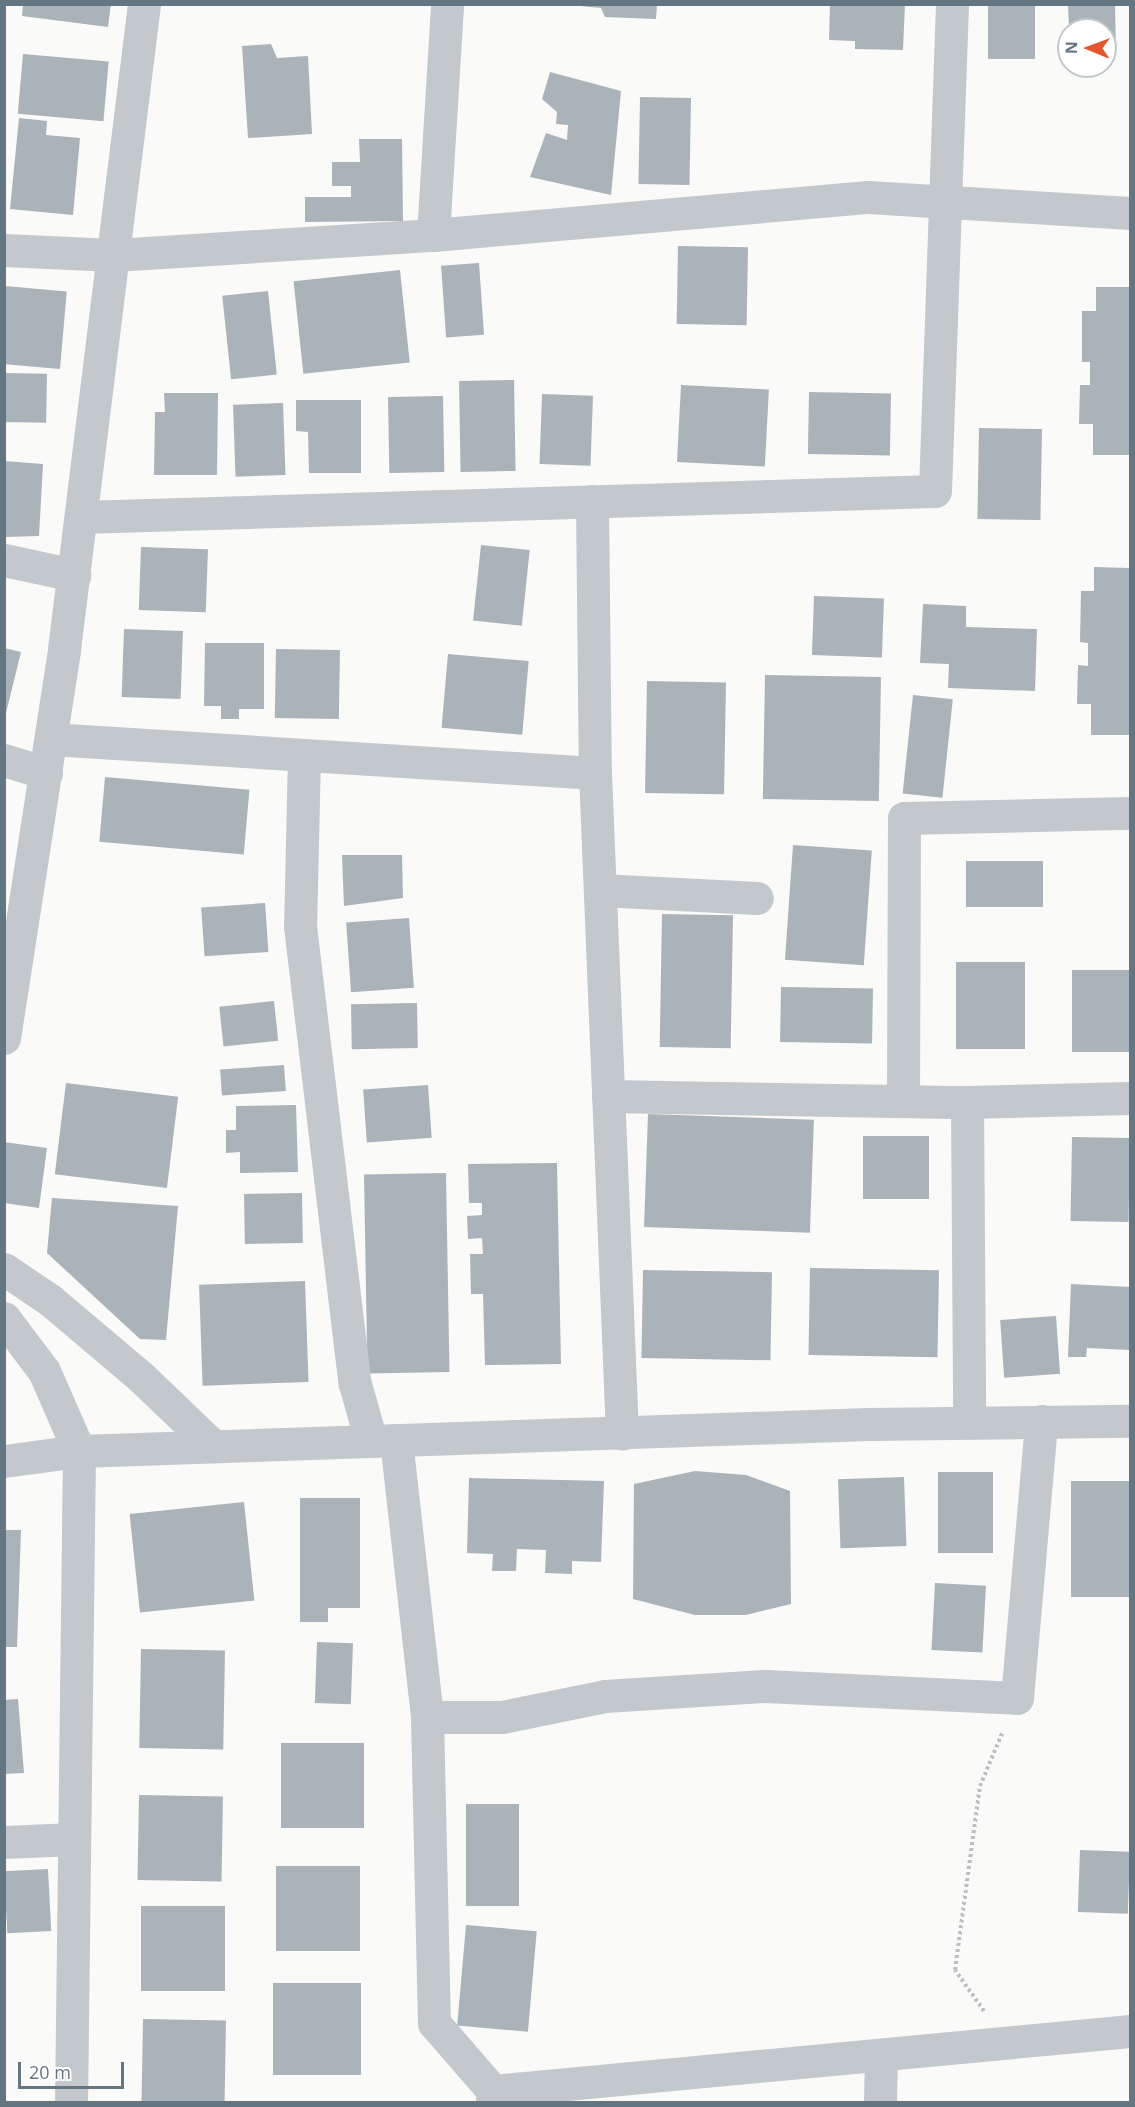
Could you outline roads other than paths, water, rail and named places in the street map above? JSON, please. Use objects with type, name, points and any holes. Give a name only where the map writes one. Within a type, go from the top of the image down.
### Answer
[{"type":"street","points":[[4,1038],[46,773],[74,575],[144,4]]},
{"type":"street","points":[[433,235],[447,4]]},
{"type":"street","points":[[81,517],[935,490],[948,201],[952,4]]},
{"type":"street","points":[[4,250],[114,255],[433,235],[868,197],[1131,213]]},
{"type":"street","points":[[592,501],[595,772],[622,1433]]},
{"type":"street","points":[[4,560],[74,575]]},
{"type":"street","points":[[51,739],[595,772]]},
{"type":"street","points":[[304,755],[300,926],[355,1384],[383,1441],[427,1717],[434,2023],[492,2097],[1131,2031]]},
{"type":"street","points":[[4,760],[46,773]]},
{"type":"street","points":[[903,1101],[904,818],[1131,813]]},
{"type":"street","points":[[600,891],[757,898]]},
{"type":"street","points":[[608,1096],[967,1102],[1131,1098]]},
{"type":"street","points":[[967,1102],[969,1422]]},
{"type":"street","points":[[4,1269],[123,1362],[213,1446]]},
{"type":"street","points":[[4,1318],[44,1371],[79,1451],[71,2103]]},
{"type":"street","points":[[427,1717],[502,1717],[605,1696],[765,1686],[1017,1698],[1041,1421]]},
{"type":"street","points":[[4,1461],[79,1451],[213,1446],[969,1422],[1131,1421]]},
{"type":"street","points":[[4,1842],[74,1839]]},
{"type":"street","points":[[880,2103],[881,2056]]}]
